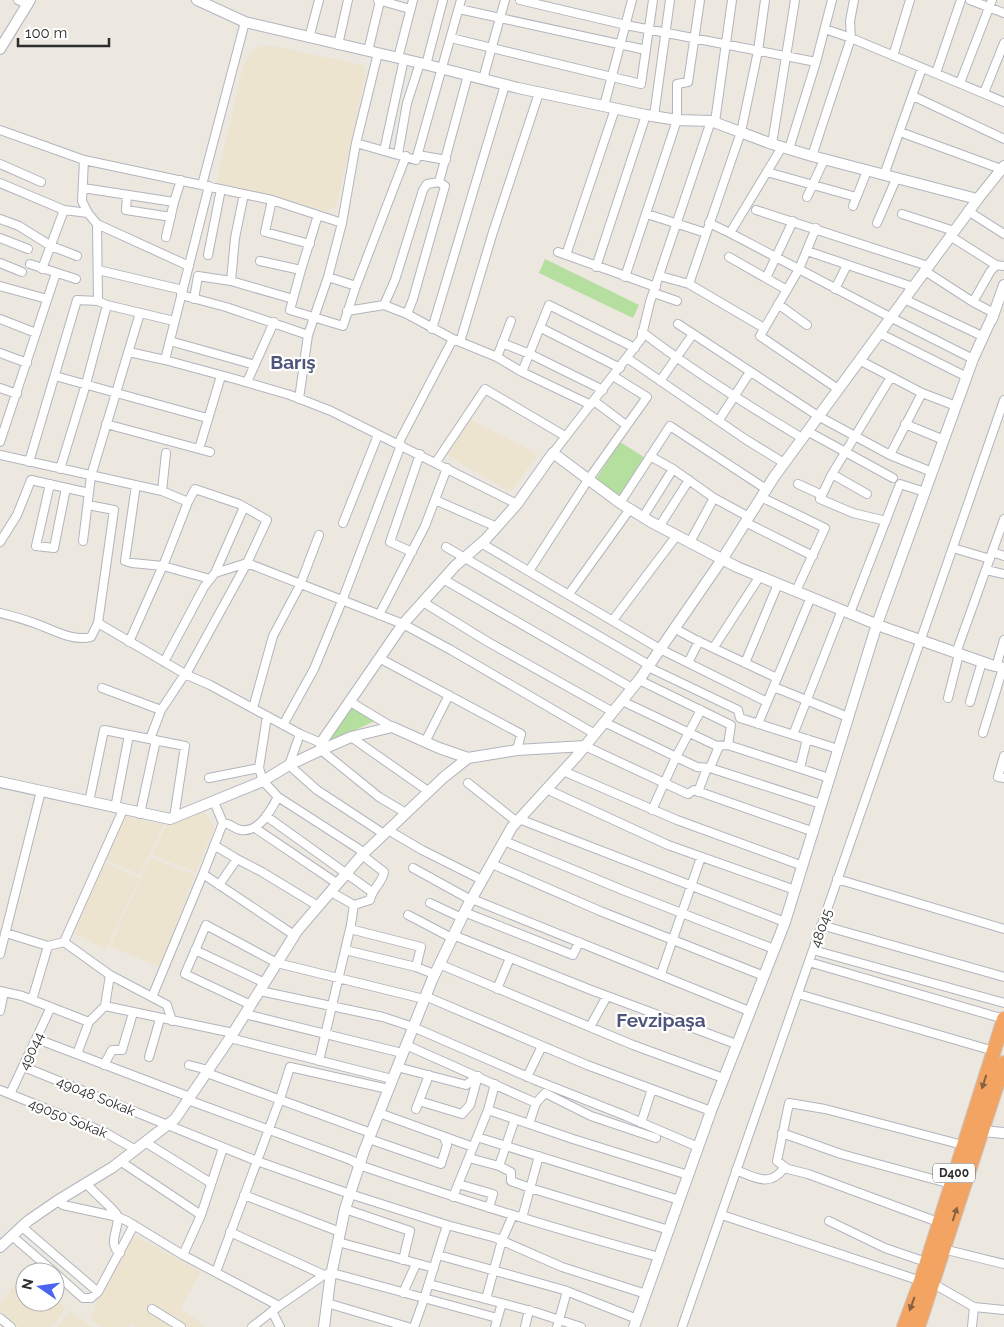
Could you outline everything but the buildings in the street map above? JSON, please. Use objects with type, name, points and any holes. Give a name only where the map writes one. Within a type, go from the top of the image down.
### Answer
[{"type":"highway","name":"D400","points":[[918,1327],[926,1282],[926,1262],[1004,1019]]},
{"type":"highway","name":"D400","points":[[904,1327],[943,1249],[1003,1071]]},
{"type":"main road","points":[[197,0],[245,22],[401,58],[539,93],[650,116],[677,120],[713,121],[781,147],[824,160],[977,199]]},
{"type":"main road","points":[[0,49],[29,3]]},
{"type":"main road","points":[[324,1327],[328,1274],[359,1165],[434,974],[471,899],[504,841],[518,821],[585,746],[639,680],[723,558],[784,463],[977,199],[1003,167]]},
{"type":"main road","points":[[814,832],[822,818],[880,626],[988,335],[1004,285]]},
{"type":"main road","points":[[637,1324],[711,1111],[785,922],[848,717],[925,492],[973,358],[994,313]]},
{"type":"main road","points":[[321,747],[349,701],[403,624],[443,579],[481,543],[517,504],[552,453],[620,503],[660,527],[737,566],[880,626],[1001,668]]},
{"type":"main road","points":[[0,782],[170,820],[263,782],[321,747],[392,727],[468,758],[518,750],[585,746]]},
{"type":"main road","points":[[0,1247],[21,1226],[136,1150],[175,1120],[232,1036],[294,935],[363,854],[428,791],[468,758]]},
{"type":"main road","points":[[637,1324],[753,1016],[764,976]]},
{"type":"main road","points":[[982,1130],[1004,1133]]},
{"type":"street","points":[[18,0],[29,3]]},
{"type":"street","points":[[309,38],[319,0]]},
{"type":"street","points":[[338,45],[348,0]]},
{"type":"street","points":[[300,399],[308,335],[328,277],[342,223],[373,52],[379,0],[410,9]]},
{"type":"street","points":[[384,150],[413,0]]},
{"type":"street","points":[[318,215],[300,270],[290,310],[343,326],[402,155],[407,103],[423,64],[443,0]]},
{"type":"street","points":[[356,143],[416,160],[443,70],[461,0]]},
{"type":"street","points":[[484,80],[505,0]]},
{"type":"street","points":[[520,0],[626,25],[816,62]]},
{"type":"street","points":[[604,106],[632,0]]},
{"type":"street","points":[[451,38],[641,84],[653,0]]},
{"type":"street","points":[[596,267],[650,116],[670,0]]},
{"type":"street","points":[[625,277],[677,120],[677,84],[688,82],[700,0]]},
{"type":"street","points":[[552,453],[641,339],[677,223],[713,121],[732,0]]},
{"type":"street","points":[[689,284],[741,132],[758,51],[765,0]]},
{"type":"street","points":[[781,147],[785,57],[795,0]]},
{"type":"street","points":[[730,233],[781,147],[816,62],[832,0]]},
{"type":"street","points":[[812,156],[851,38],[850,21],[854,0]]},
{"type":"street","points":[[893,56],[910,0]]},
{"type":"street","points":[[936,73],[962,0]]},
{"type":"street","points":[[970,0],[991,4],[1004,13]]},
{"type":"street","points":[[960,83],[991,4]]},
{"type":"street","points":[[459,8],[646,50]]},
{"type":"street","points":[[165,360],[189,266],[205,186],[245,22]]},
{"type":"street","points":[[825,29],[1004,102]]},
{"type":"street","points":[[984,93],[1004,46]]},
{"type":"street","points":[[884,176],[922,68]]},
{"type":"street","points":[[439,182],[468,76]]},
{"type":"street","points":[[432,329],[505,85]]},
{"type":"street","points":[[283,725],[314,669],[342,601],[400,444],[456,341],[539,93]]},
{"type":"street","points":[[913,96],[1004,139]]},
{"type":"street","points":[[566,256],[615,109]]},
{"type":"street","points":[[0,130],[84,160],[272,200],[342,223]]},
{"type":"street","points":[[900,132],[1003,167]]},
{"type":"street","points":[[418,154],[446,160]]},
{"type":"street","points":[[84,160],[82,201],[97,224],[189,266]]},
{"type":"street","points":[[807,197],[824,160]]},
{"type":"street","points":[[0,164],[41,182]]},
{"type":"street","points":[[853,206],[867,171]]},
{"type":"street","points":[[767,172],[856,197]]},
{"type":"street","points":[[877,223],[896,179]]},
{"type":"street","points":[[166,237],[180,180]]},
{"type":"street","points":[[384,305],[395,280],[422,190],[427,184],[439,182],[445,186],[413,299],[406,314]]},
{"type":"street","points":[[0,183],[64,210],[88,212]]},
{"type":"street","points":[[83,188],[174,202]]},
{"type":"street","points":[[208,254],[221,189]]},
{"type":"street","points":[[231,281],[235,238],[244,194]]},
{"type":"street","points":[[128,195],[126,210],[170,217]]},
{"type":"street","points":[[272,200],[265,232],[310,244]]},
{"type":"street","points":[[42,269],[64,210]]},
{"type":"street","points":[[756,210],[793,220],[927,268],[973,302],[994,313]]},
{"type":"street","points":[[968,212],[1004,234]]},
{"type":"street","points":[[646,214],[706,233]]},
{"type":"street","points":[[902,214],[952,233],[1000,265],[990,272],[973,302]]},
{"type":"street","points":[[0,219],[19,226],[51,246],[77,256]]},
{"type":"street","points":[[766,278],[793,220]]},
{"type":"street","points":[[97,224],[98,301]]},
{"type":"street","points":[[709,224],[973,358]]},
{"type":"street","points":[[816,228],[799,269],[760,336],[838,389]]},
{"type":"street","points":[[0,238],[28,249]]},
{"type":"street","points":[[806,251],[913,287]]},
{"type":"street","points":[[558,252],[625,277],[677,301]]},
{"type":"street","points":[[729,257],[787,290]]},
{"type":"street","points":[[260,260],[300,270]]},
{"type":"street","points":[[0,263],[22,272]]},
{"type":"street","points":[[30,264],[76,280]]},
{"type":"street","points":[[835,288],[848,265]]},
{"type":"street","points":[[98,270],[182,293],[274,322],[308,335]]},
{"type":"street","points":[[0,442],[2,424],[17,394],[56,273]]},
{"type":"street","points":[[194,298],[198,276],[231,281],[293,299]]},
{"type":"street","points":[[660,276],[689,284],[764,328]]},
{"type":"street","points":[[328,277],[356,286]]},
{"type":"street","points":[[0,286],[47,299]]},
{"type":"street","points":[[904,299],[982,336]]},
{"type":"street","points":[[29,462],[77,300],[98,301],[107,305],[174,321]]},
{"type":"street","points":[[778,304],[807,325]]},
{"type":"street","points":[[60,469],[86,384],[107,305]]},
{"type":"street","points":[[347,311],[384,305],[406,314],[456,341],[497,357],[522,372],[592,403],[626,425]]},
{"type":"street","points":[[522,372],[549,305],[635,348]]},
{"type":"street","points":[[83,541],[91,476],[140,313]]},
{"type":"street","points":[[0,319],[36,332]]},
{"type":"street","points":[[497,357],[511,321]]},
{"type":"street","points":[[247,382],[274,322]]},
{"type":"street","points":[[678,324],[818,416],[890,455],[932,472]]},
{"type":"street","points":[[541,328],[620,368]]},
{"type":"street","points":[[642,332],[733,396],[893,478]]},
{"type":"street","points":[[879,333],[966,377]]},
{"type":"street","points":[[660,381],[693,334]]},
{"type":"street","points":[[170,341],[255,365]]},
{"type":"street","points":[[502,343],[530,354],[603,390]]},
{"type":"street","points":[[129,352],[247,382],[331,410],[517,504]]},
{"type":"street","points":[[0,353],[27,363]]},
{"type":"street","points":[[627,358],[745,439],[784,463]]},
{"type":"street","points":[[859,360],[922,393],[956,406]]},
{"type":"street","points":[[719,420],[750,372]]},
{"type":"street","points":[[55,376],[208,418]]},
{"type":"street","points":[[200,449],[221,376]]},
{"type":"street","points":[[529,571],[588,480],[647,397],[613,376]]},
{"type":"street","points":[[886,521],[853,513],[820,500],[832,474],[892,377]]},
{"type":"street","points":[[0,388],[17,394]]},
{"type":"street","points":[[436,462],[485,389],[566,436]]},
{"type":"street","points":[[890,455],[922,393]]},
{"type":"street","name":"48045","points":[[682,1327],[1004,400]]},
{"type":"street","points":[[106,424],[210,452]]},
{"type":"street","points":[[905,424],[944,440]]},
{"type":"street","points":[[620,503],[670,426],[763,493],[826,528],[796,591]]},
{"type":"street","points":[[343,523],[378,435]]},
{"type":"street","points":[[162,491],[166,453]]},
{"type":"street","points":[[412,552],[390,542],[420,454]]},
{"type":"street","points":[[0,455],[162,491],[188,502]]},
{"type":"street","points":[[650,456],[673,469],[747,520],[813,556]]},
{"type":"street","points":[[379,615],[425,526],[448,468]]},
{"type":"street","points":[[643,517],[673,469]]},
{"type":"street","points":[[832,474],[867,494]]},
{"type":"street","points":[[0,542],[17,515],[31,480],[89,493]]},
{"type":"street","points":[[660,527],[689,480]]},
{"type":"street","points":[[50,484],[36,546],[54,548],[66,488]]},
{"type":"street","points":[[798,484],[822,495]]},
{"type":"street","points":[[793,735],[806,700],[886,521],[900,484],[925,492]]},
{"type":"street","points":[[136,485],[125,561],[132,564],[163,566],[213,576],[247,563],[403,624],[595,734]]},
{"type":"street","points":[[129,642],[195,489],[244,507],[267,520],[247,563],[185,674],[161,710],[153,740],[140,814]]},
{"type":"street","points":[[690,542],[714,498]]},
{"type":"street","points":[[435,500],[497,526]]},
{"type":"street","points":[[0,613],[82,639],[91,637],[98,624],[114,510],[88,505]]},
{"type":"street","points":[[164,662],[204,587],[213,576],[244,507]]},
{"type":"street","points":[[568,594],[630,509]]},
{"type":"street","points":[[948,698],[958,654],[1004,519]]},
{"type":"street","points":[[253,708],[273,636],[300,584],[319,535]]},
{"type":"street","points":[[613,620],[677,535]]},
{"type":"street","points":[[481,543],[660,649],[767,702]]},
{"type":"street","points":[[446,547],[648,666],[738,710],[740,718],[838,749]]},
{"type":"street","points":[[952,548],[991,556],[1004,556]]},
{"type":"street","points":[[986,570],[1004,574]]},
{"type":"street","points":[[714,648],[760,576]]},
{"type":"street","points":[[443,579],[632,688]]},
{"type":"street","points":[[746,662],[778,584]]},
{"type":"street","points":[[758,724],[811,597]]},
{"type":"street","points":[[422,602],[488,642],[613,712]]},
{"type":"street","points":[[98,624],[185,674],[300,734],[321,747],[379,797],[406,813]]},
{"type":"street","points":[[674,628],[777,678]]},
{"type":"street","points":[[983,733],[1001,668],[1004,640]]},
{"type":"street","points":[[688,663],[699,641]]},
{"type":"street","points":[[379,658],[521,734],[518,750]]},
{"type":"street","points":[[970,702],[982,662]]},
{"type":"street","points":[[639,680],[731,725],[724,746],[709,768],[698,792]]},
{"type":"street","points":[[774,687],[848,717]]},
{"type":"street","points":[[102,688],[161,710]]},
{"type":"street","points":[[426,742],[449,695]]},
{"type":"street","points":[[349,701],[392,727]]},
{"type":"street","points":[[622,701],[689,733],[724,746],[829,778]]},
{"type":"street","points":[[652,810],[676,757],[702,710]]},
{"type":"street","points":[[267,716],[259,768],[263,782],[278,797],[363,854],[384,872],[382,879],[372,892],[370,900],[354,905],[331,892]]},
{"type":"street","points":[[604,722],[697,767],[709,768],[821,804]]},
{"type":"street","points":[[89,802],[104,730],[185,746],[174,818]]},
{"type":"street","points":[[300,734],[289,765],[317,790],[386,832],[482,880]]},
{"type":"street","points":[[64,942],[119,809],[129,735]]},
{"type":"street","points":[[351,738],[428,791]]},
{"type":"street","points":[[800,768],[808,739]]},
{"type":"street","points":[[585,746],[688,794],[694,790],[814,832]]},
{"type":"street","points":[[1004,756],[998,777],[1004,778]]},
{"type":"street","points":[[209,778],[259,768]]},
{"type":"street","points":[[563,771],[677,820],[803,866]]},
{"type":"street","points":[[468,784],[518,821],[785,922]]},
{"type":"street","points":[[546,790],[668,845],[795,890]]},
{"type":"street","points":[[0,954],[41,791]]},
{"type":"street","points":[[223,823],[243,830],[255,828],[266,816],[278,797]]},
{"type":"street","points":[[152,997],[223,823],[214,802]]},
{"type":"street","points":[[266,816],[372,892]]},
{"type":"street","points":[[255,828],[338,884]]},
{"type":"street","points":[[504,841],[682,914],[774,949]]},
{"type":"street","points":[[214,845],[318,906]]},
{"type":"street","points":[[661,974],[701,857]]},
{"type":"street","points":[[219,885],[237,859]]},
{"type":"street","points":[[492,864],[600,911],[764,976]]},
{"type":"street","points":[[413,868],[471,899],[749,1011]]},
{"type":"street","points":[[203,874],[294,935]]},
{"type":"street","points":[[837,879],[1004,929]]},
{"type":"street","points":[[430,903],[574,955],[579,942]]},
{"type":"street","points":[[319,1061],[350,931],[354,905]]},
{"type":"street","points":[[408,915],[453,936],[736,1044]]},
{"type":"street","points":[[251,1005],[185,974],[206,925],[277,963],[425,998],[542,1046],[711,1111]]},
{"type":"street","points":[[822,925],[1004,977]]},
{"type":"street","points":[[350,931],[350,929],[421,946],[416,967]]},
{"type":"street","points":[[6,933],[48,946],[64,942],[110,975],[167,1005],[172,1021]]},
{"type":"street","points":[[32,1000],[48,946]]},
{"type":"street","points":[[196,950],[262,987],[413,1027],[698,1147]]},
{"type":"street","points":[[345,950],[416,967],[434,974]]},
{"type":"street","points":[[813,950],[1004,1003]]},
{"type":"street","points":[[497,988],[510,958]]},
{"type":"street","points":[[809,962],[1004,1019]]},
{"type":"street","points":[[439,964],[633,1045],[724,1078]]},
{"type":"street","points":[[77,1054],[89,1022],[105,1006],[110,975]]},
{"type":"street","points":[[0,1011],[2,992],[32,1000],[89,1022]]},
{"type":"street","points":[[798,994],[994,1051]]},
{"type":"street","points":[[590,1027],[607,996]]},
{"type":"street","points":[[105,1006],[232,1036],[390,1084]]},
{"type":"street","name":"49044","points":[[10,1094],[51,1007]]},
{"type":"street","points":[[104,1065],[112,1050],[122,1050],[133,1013]]},
{"type":"street","points":[[245,1014],[326,1034],[404,1049],[478,1076],[536,1104]]},
{"type":"street","points":[[149,1057],[160,1018]]},
{"type":"street","points":[[37,1038],[269,1130],[351,1160],[359,1165],[513,1216],[659,1257]]},
{"type":"street","points":[[528,1077],[542,1046]]},
{"type":"street","points":[[189,1066],[280,1099],[441,1164],[447,1145],[444,1137]]},
{"type":"street","name":"49048 Sokak","points":[[24,1067],[257,1161],[350,1194],[447,1225],[502,1240],[562,1267],[646,1294]]},
{"type":"street","points":[[216,1272],[269,1130],[290,1067],[390,1084]]},
{"type":"street","points":[[397,1067],[466,1085],[478,1076]]},
{"type":"street","points":[[429,1075],[417,1105],[462,1114],[470,1105],[478,1076]]},
{"type":"street","points":[[453,1197],[488,1110],[495,1084]]},
{"type":"street","points":[[641,1123],[652,1089]]},
{"type":"street","name":"49050 Sokak","points":[[0,1090],[106,1133],[136,1150]]},
{"type":"street","points":[[529,1124],[536,1104],[545,1093],[592,1116],[656,1138]]},
{"type":"street","points":[[938,1222],[808,1174],[786,1168],[777,1161],[789,1103],[825,1109],[963,1145]]},
{"type":"street","points":[[488,1110],[688,1175]]},
{"type":"street","points":[[379,1112],[473,1147]]},
{"type":"street","points":[[499,1166],[515,1119]]},
{"type":"street","points":[[782,1133],[841,1154],[950,1184]]},
{"type":"street","points":[[477,1137],[679,1200]]},
{"type":"street","points":[[145,1142],[211,1183]]},
{"type":"street","points":[[183,1255],[200,1215],[223,1148]]},
{"type":"street","points":[[522,1218],[539,1156]]},
{"type":"street","points":[[469,1158],[499,1166],[511,1172],[511,1181],[530,1188],[669,1230]]},
{"type":"street","points":[[120,1161],[200,1215]]},
{"type":"street","points":[[736,1170],[764,1180],[779,1176],[784,1168],[786,1168]]},
{"type":"street","points":[[86,1183],[118,1217],[114,1245],[120,1253]]},
{"type":"street","points":[[458,1184],[492,1194],[489,1208]]},
{"type":"street","points":[[244,1195],[339,1237],[403,1260],[434,1268]]},
{"type":"street","points":[[57,1201],[63,1205],[118,1217],[183,1255],[279,1306]]},
{"type":"street","points":[[345,1209],[410,1231],[403,1260]]},
{"type":"street","points":[[722,1215],[926,1282],[974,1307],[1004,1310]]},
{"type":"street","points":[[486,1299],[502,1240],[513,1216]]},
{"type":"street","points":[[829,1221],[885,1248],[926,1262]]},
{"type":"street","points":[[65,1282],[83,1298],[91,1298],[98,1292],[134,1225]]},
{"type":"street","points":[[414,1327],[447,1225]]},
{"type":"street","points":[[21,1226],[98,1292]]},
{"type":"street","points":[[230,1232],[328,1274],[497,1318]]},
{"type":"street","points":[[12,1236],[42,1262]]},
{"type":"street","points":[[943,1249],[1004,1264]]},
{"type":"street","points":[[438,1255],[567,1291],[637,1324]]},
{"type":"street","points":[[402,1293],[416,1264]]},
{"type":"street","points":[[252,1327],[279,1306],[328,1274]]},
{"type":"street","points":[[429,1284],[530,1310],[558,1323],[581,1327]]},
{"type":"street","points":[[558,1323],[567,1291]]},
{"type":"street","points":[[327,1303],[408,1327]]},
{"type":"street","points":[[495,1327],[502,1303]]},
{"type":"street","points":[[972,1327],[974,1307]]},
{"type":"street","points":[[152,1309],[181,1327]]},
{"type":"street","points":[[525,1327],[530,1310]]},
{"type":"street","points":[[272,1311],[280,1327]]},
{"type":"street","points":[[0,1318],[11,1327]]},
{"type":"shaded area","points":[[267,45],[363,65],[366,73],[338,200],[334,208],[325,211],[217,183],[243,66],[251,53],[257,48]]},
{"type":"shaded area","points":[[467,418],[538,454],[513,489],[507,490],[443,453]]},
{"type":"shaded area","points":[[202,809],[214,828],[196,872],[152,855],[168,821]]},
{"type":"shaded area","points":[[122,815],[153,823],[165,821],[140,875],[105,859]]},
{"type":"shaded area","points":[[150,858],[195,875],[160,967],[110,946]]},
{"type":"shaded area","points":[[104,862],[139,878],[106,949],[74,934]]},
{"type":"shaded area","points":[[133,1235],[201,1272],[180,1309],[207,1327],[137,1327],[131,1324],[129,1327],[101,1327],[91,1320],[96,1303]]},
{"type":"shaded area","points":[[15,1284],[15,1312],[63,1312],[52,1327],[19,1327],[0,1311],[0,1304]]},
{"type":"shaded area","points":[[70,1311],[93,1327],[57,1327]]},
{"type":"green space","points":[[545,259],[639,305],[633,318],[539,273]]},
{"type":"green space","points":[[620,442],[647,459],[622,497],[596,479]]},
{"type":"green space","points":[[349,706],[375,721],[331,741],[330,737]]},
{"type":"district","name":"Barış","points":[[293,362]]},
{"type":"district","name":"Fevzipaşa","points":[[661,1020]]}]
